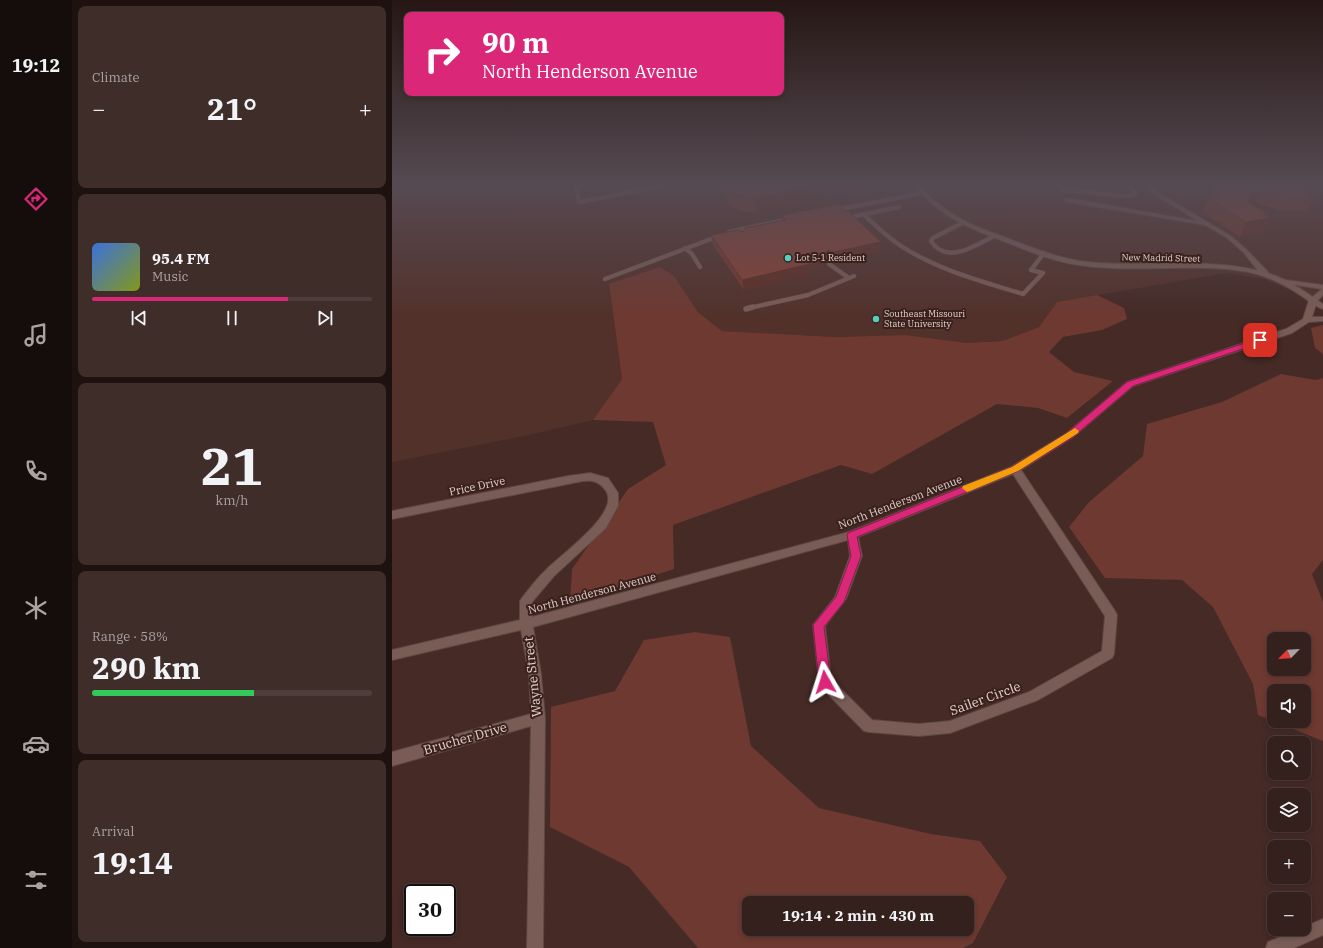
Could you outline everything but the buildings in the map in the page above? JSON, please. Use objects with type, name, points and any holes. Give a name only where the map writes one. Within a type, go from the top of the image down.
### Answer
[{"type":"street","name":"New Madrid Street","points":[[977,228],[994,236],[1044,253],[1077,262],[1124,266],[1237,269],[1265,274],[1282,281],[1323,307]]},
{"type":"street","points":[[1212,228],[1237,244],[1265,274]]},
{"type":"street","points":[[1282,281],[1323,287]]},
{"type":"street","points":[[1323,291],[1313,300],[1306,320],[1323,319]]},
{"type":"street","name":"North Henderson Avenue","points":[[392,655],[526,624],[852,535],[1015,469],[1070,435],[1130,384],[1289,331],[1306,320]]},
{"type":"street","name":"Sailer Circle","points":[[852,535],[856,556],[840,599],[818,625],[825,682],[869,726],[919,730],[950,727],[1033,696],[1108,654],[1111,615],[1073,555],[1015,469]]},
{"type":"street","name":"Wayne Street","points":[[535,948],[538,718],[535,674],[526,624],[526,601],[550,573],[602,525],[613,506],[613,493],[604,481],[590,477],[568,480]]},
{"type":"street","name":"Price Drive","points":[[392,515],[568,480]]},
{"type":"street","name":"Brucher Drive","points":[[392,758],[538,718]]},
{"type":"street","points":[[1274,948],[1323,927]]},
{"type":"lane","points":[[605,279],[685,248],[746,228]]},
{"type":"lane","points":[[879,228],[907,251],[961,274],[1023,294],[1043,273],[1031,270],[1044,253]]},
{"type":"lane","points":[[952,228],[933,238],[931,241],[932,245],[942,251],[961,252],[994,236]]},
{"type":"lane","points":[[734,231],[740,236]]},
{"type":"lane","points":[[685,248],[692,254],[700,267]]},
{"type":"lane","points":[[746,309],[808,295],[852,277],[836,270],[829,264]]},
{"type":"shaded area","name":"Southeast Missouri State University","points":[[392,228],[1323,228],[1323,291],[1313,300],[1264,279],[1227,273],[1057,302],[1039,327],[1002,341],[967,343],[906,335],[835,337],[722,331],[698,312],[674,276],[609,284],[622,379],[593,420],[529,435],[392,462]]},
{"type":"shaded area","points":[[660,267],[674,276],[698,312],[722,331],[835,337],[906,335],[967,343],[1002,341],[1039,327],[1057,302],[1097,295],[1124,308],[1127,319],[1102,330],[1063,337],[1049,352],[1074,372],[1113,381],[1067,418],[1038,408],[997,404],[872,474],[841,465],[673,525],[674,569],[570,603],[572,569],[628,489],[666,465],[653,422],[593,420],[622,379],[609,284]]},
{"type":"shaded area","points":[[1323,325],[1323,354],[1315,348],[1311,328]]},
{"type":"shaded area","points":[[1281,374],[1316,380],[1323,378],[1323,560],[1312,574],[1323,602],[1323,741],[1290,728],[1311,728],[1311,684],[1267,684],[1267,719],[1258,715],[1253,684],[1213,607],[1182,580],[1105,578],[1069,527],[1089,502],[1143,456],[1147,424],[1222,402]]},
{"type":"shaded area","points":[[695,632],[730,637],[751,746],[819,808],[931,834],[980,841],[1007,877],[973,943],[963,948],[698,948],[629,867],[550,827],[551,707],[615,691],[644,640]]},
{"type":"slow traffic","points":[[967,488],[1015,469],[1075,431]]},
{"type":"place","name":"Lot 5-1 Resident","points":[[788,258]]},
{"type":"place","name":"Southeast Missouri State University","points":[[876,319]]},
{"type":"route","points":[[825,682],[818,625],[840,599],[856,556],[852,535],[1015,469],[1070,435],[1130,384],[1260,340]]}]
